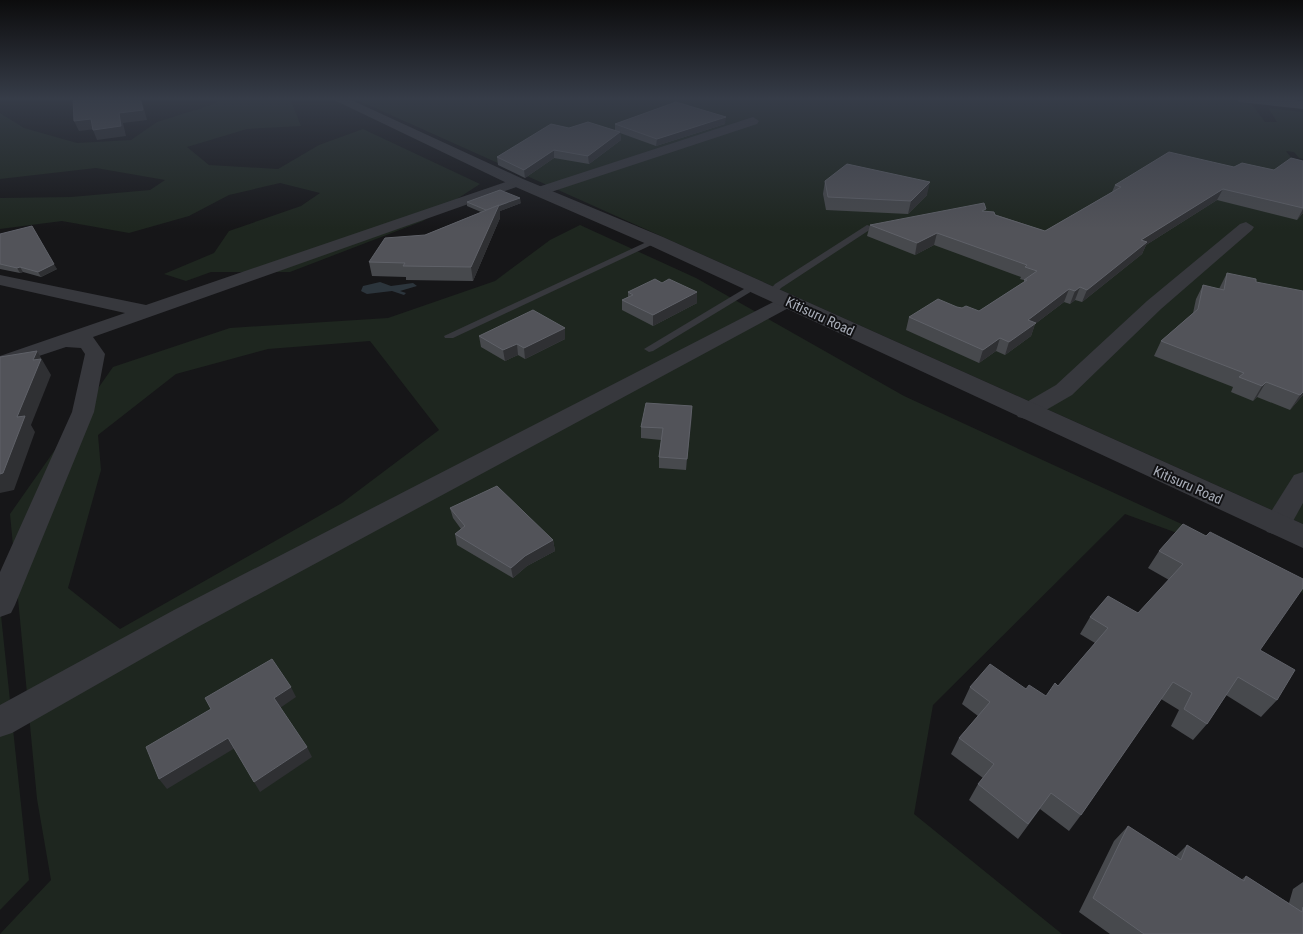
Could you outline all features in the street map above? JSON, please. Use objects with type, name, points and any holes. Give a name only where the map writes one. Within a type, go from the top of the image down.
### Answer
[{"type":"street","name":"Kitisuru Road","points":[[430,142],[517,182],[656,241],[1026,412],[1303,537]]},
{"type":"street","points":[[540,191],[690,142]]},
{"type":"street","points":[[0,363],[517,182]]},
{"type":"street","points":[[1026,412],[1064,390],[1154,305],[1246,227]]},
{"type":"street","points":[[0,280],[150,312]]},
{"type":"street","points":[[0,722],[771,294]]},
{"type":"street","points":[[0,605],[83,412],[95,354],[87,342],[67,340]]},
{"type":"street","points":[[1277,525],[1303,481]]},
{"type":"lane","points":[[649,348],[771,294],[778,286],[870,227]]},
{"type":"lane","points":[[449,336],[656,241]]},
{"type":"shaded area","points":[[0,142],[205,142],[187,147],[209,165],[278,169],[328,142],[390,142],[480,184],[423,221],[290,272],[211,272],[186,281],[164,274],[214,253],[229,231],[301,206],[320,193],[280,183],[229,195],[189,216],[129,233],[62,221],[0,229],[0,198],[71,197],[150,190],[165,180],[96,168],[0,179]]},
{"type":"shaded area","points":[[450,142],[1303,142],[1303,159],[1299,158],[1294,152],[1286,151],[1293,160],[1303,162],[1303,524]]},
{"type":"shaded area","points":[[580,225],[696,278],[904,396],[1303,580],[1303,593],[1202,542],[1125,514],[933,705],[914,814],[1062,934],[0,934],[51,880],[37,799],[10,514],[113,367],[230,328],[388,318],[495,281],[550,240]],"holes":[[[370,341],[439,430],[342,503],[120,629],[68,588],[101,470],[98,435],[176,374],[268,349]]]},
{"type":"shaded area","points":[[380,282],[391,286],[413,283],[417,286],[400,291],[406,293],[404,295],[392,291],[367,294],[361,291],[363,286]]},
{"type":"shaded area","points":[[0,606],[29,880],[0,910]]},
{"type":"building","points":[[522,142],[607,142],[588,156],[554,150],[524,170],[497,157]]},
{"type":"building","points":[[1169,152],[1234,167],[1242,163],[1274,170],[1291,158],[1303,161],[1303,208],[1223,189],[1141,240],[1147,242],[1087,290],[1080,287],[1075,291],[1069,289],[1028,320],[1036,323],[1009,342],[1000,338],[983,350],[909,317],[938,299],[957,307],[962,308],[966,306],[979,311],[1027,280],[1024,280],[1037,271],[1025,267],[1027,265],[937,233],[917,243],[870,225],[984,203],[986,209],[982,211],[994,212],[995,215],[1045,231],[1121,187],[1115,185]]},
{"type":"building","points":[[847,164],[930,182],[911,201],[828,197],[825,181]]},
{"type":"building","points":[[500,190],[520,198],[486,210],[467,202]]},
{"type":"building","points":[[499,205],[471,267],[403,266],[405,263],[369,262],[385,238],[425,235]]},
{"type":"building","points":[[32,226],[54,264],[38,272],[0,264],[0,234]]},
{"type":"building","points":[[1227,273],[1256,279],[1256,282],[1303,291],[1303,392],[1300,395],[1266,382],[1262,386],[1239,377],[1244,373],[1161,341],[1198,309],[1203,285],[1224,290]]},
{"type":"building","points":[[655,279],[662,283],[669,279],[697,292],[653,315],[622,300],[633,295],[628,292]]},
{"type":"building","points":[[533,310],[565,328],[524,348],[517,344],[503,350],[479,336]]},
{"type":"building","points":[[37,351],[33,360],[41,359],[17,417],[25,416],[3,473],[0,474],[0,357]]},
{"type":"building","points":[[646,403],[692,406],[687,459],[659,457],[663,428],[641,427]]},
{"type":"building","points":[[497,486],[553,540],[525,556],[511,568],[455,534],[465,526],[450,508]]},
{"type":"building","points":[[1183,524],[1206,536],[1210,532],[1303,579],[1303,588],[1260,650],[1295,670],[1277,700],[1238,677],[1207,724],[1184,709],[1192,693],[1173,682],[1081,815],[1051,793],[1028,824],[978,784],[994,764],[959,738],[990,702],[970,687],[990,664],[1026,689],[1029,685],[1046,696],[1055,683],[1058,686],[1108,628],[1090,617],[1108,596],[1138,613],[1183,564],[1159,551]]},
{"type":"building","points":[[272,659],[291,687],[274,698],[307,747],[254,782],[228,738],[159,779],[146,747],[211,709],[205,698]]},
{"type":"building","points":[[1128,826],[1181,860],[1187,845],[1244,881],[1246,876],[1302,912],[1303,907],[1303,934],[1144,934],[1093,898]]}]
